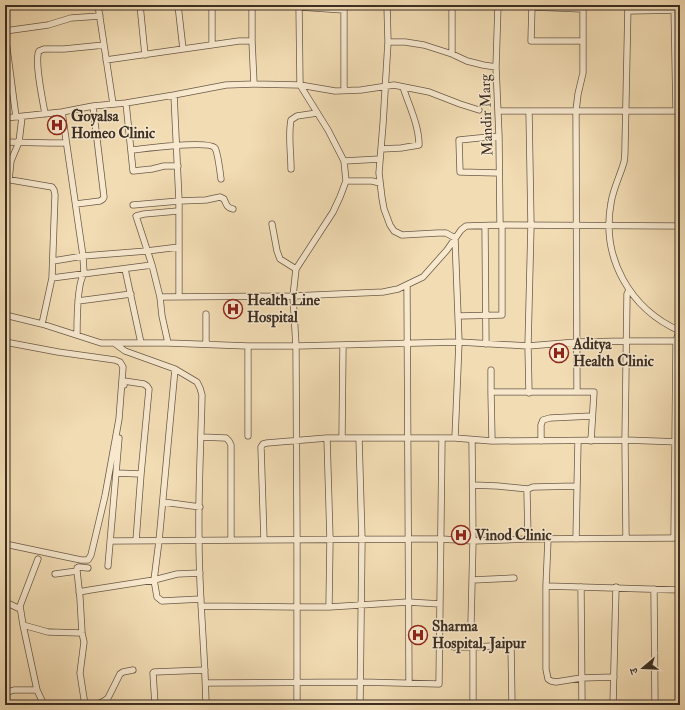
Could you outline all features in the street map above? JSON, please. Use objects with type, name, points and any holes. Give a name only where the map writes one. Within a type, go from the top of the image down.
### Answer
[{"type":"street","points":[[98,5],[113,104]]},
{"type":"street","points":[[140,5],[145,55]]},
{"type":"street","points":[[178,5],[183,49]]},
{"type":"street","points":[[212,5],[212,45]]},
{"type":"street","points":[[252,5],[254,84]]},
{"type":"street","points":[[386,5],[388,42],[379,173],[384,209],[394,231],[402,235],[446,233],[456,238]]},
{"type":"street","points":[[452,5],[452,54]]},
{"type":"street","name":"Mandir Marg","points":[[486,316],[502,315],[499,136],[496,67],[498,5]]},
{"type":"street","points":[[296,705],[296,346],[293,296],[296,268],[332,212],[346,181],[344,161],[328,130],[300,85],[299,6],[344,8],[344,90]]},
{"type":"street","points":[[576,392],[576,111],[583,73],[583,41],[583,7],[532,6],[532,41],[583,41]]},
{"type":"street","points":[[110,541],[440,539],[473,541],[576,538],[677,538],[679,331],[650,313],[640,304],[629,290],[613,256],[609,225],[614,189],[624,160],[626,111],[628,8],[676,8],[678,111],[626,111],[576,111],[529,111],[498,111]]},
{"type":"street","points":[[16,118],[5,32],[48,25],[71,18],[100,16]]},
{"type":"street","points":[[106,60],[239,41],[252,41]]},
{"type":"street","points":[[388,42],[405,42],[424,45],[452,54],[467,61],[496,67]]},
{"type":"street","points":[[45,114],[37,64],[39,51],[44,49],[64,50],[104,45]]},
{"type":"street","points":[[5,118],[16,118],[93,106],[126,103],[226,85],[254,84],[300,85],[335,91],[361,90],[394,85],[429,92],[479,110]]},
{"type":"street","points":[[381,149],[419,145],[419,135],[404,87]]},
{"type":"street","points":[[174,95],[179,201],[179,297]]},
{"type":"street","points":[[126,103],[133,171],[164,166],[178,166]]},
{"type":"street","points":[[76,204],[100,201],[104,197],[93,106]]},
{"type":"street","points":[[529,111],[531,225],[528,346],[529,393]]},
{"type":"street","points":[[62,112],[83,256],[84,274],[78,301],[77,335]]},
{"type":"street","points":[[291,168],[289,127],[291,120],[297,116],[317,113]]},
{"type":"street","points":[[22,117],[19,142],[11,161],[7,179],[52,187],[55,195],[52,278],[42,324]]},
{"type":"street","points":[[499,136],[459,140],[460,172],[499,173]]},
{"type":"street","points":[[5,142],[66,143]]},
{"type":"street","points":[[131,150],[177,146],[206,145],[214,147],[216,149],[221,179]]},
{"type":"street","points":[[344,161],[380,159]]},
{"type":"street","points":[[346,181],[372,181],[380,183]]},
{"type":"street","points":[[133,205],[224,198],[227,207],[233,209]]},
{"type":"street","points":[[168,343],[162,316],[160,297],[152,265],[136,216],[178,211]]},
{"type":"street","points":[[272,224],[280,259],[296,268]]},
{"type":"street","points":[[160,297],[293,296],[383,292],[398,289],[423,277],[447,250],[461,230],[466,226],[680,226]]},
{"type":"street","points":[[485,226],[486,344]]},
{"type":"street","points":[[456,238],[459,342],[456,438]]},
{"type":"street","points":[[53,261],[83,256],[179,247]]},
{"type":"street","points":[[52,278],[152,265]]},
{"type":"street","points":[[125,269],[141,343]]},
{"type":"street","points":[[408,285],[409,683]]},
{"type":"street","points":[[626,538],[626,341],[627,294],[629,290]]},
{"type":"street","points":[[78,301],[131,294]]},
{"type":"street","points":[[206,314],[206,344]]},
{"type":"street","points":[[5,315],[42,324],[100,343],[296,346],[459,342],[528,346],[577,342],[678,341]]},
{"type":"street","points":[[458,316],[486,316]]},
{"type":"street","points":[[5,342],[58,352],[116,360],[124,367],[119,419],[105,496],[92,555],[88,560],[81,560],[5,544]]},
{"type":"street","points":[[113,343],[125,351],[175,369],[197,382],[202,395],[199,540],[206,705]]},
{"type":"street","points":[[342,438],[343,345]]},
{"type":"street","points":[[248,346],[248,436]]},
{"type":"street","points":[[175,369],[160,541],[154,580],[156,593],[159,600],[201,599]]},
{"type":"street","points":[[491,370],[492,442]]},
{"type":"street","points":[[108,566],[124,381],[144,384],[149,389],[136,541]]},
{"type":"street","points":[[491,392],[594,392],[590,441]]},
{"type":"street","points":[[541,441],[541,425],[543,420],[550,418],[592,416]]},
{"type":"street","points":[[201,437],[226,438],[229,441],[231,540]]},
{"type":"street","points":[[264,540],[261,447],[263,444],[267,443],[327,438],[456,438],[492,442],[625,440],[677,442]]},
{"type":"street","points":[[327,438],[330,540],[329,607]]},
{"type":"street","points":[[359,438],[362,540],[360,705]]},
{"type":"street","points":[[206,683],[360,682],[439,684],[442,439]]},
{"type":"street","points":[[471,624],[473,541],[472,440]]},
{"type":"street","points":[[576,538],[578,441]]},
{"type":"street","points":[[116,473],[141,474]]},
{"type":"street","points":[[473,485],[528,489],[577,486]]},
{"type":"street","points":[[528,489],[528,539]]},
{"type":"street","points":[[163,502],[200,507]]},
{"type":"street","points":[[548,539],[546,586],[546,669],[548,679],[556,682],[581,678],[614,677]]},
{"type":"street","points":[[38,559],[20,606],[37,690],[44,705]]},
{"type":"street","points":[[88,568],[77,568],[84,642],[80,673],[85,704],[96,704],[105,701],[120,674],[132,670]]},
{"type":"street","points":[[55,574],[77,571]]},
{"type":"street","points":[[79,592],[154,580],[177,574],[200,573]]},
{"type":"street","points":[[472,580],[514,578]]},
{"type":"street","points":[[546,586],[680,590]]},
{"type":"street","points":[[581,586],[582,705]]},
{"type":"street","points":[[614,705],[616,587]]},
{"type":"street","points":[[654,589],[655,705]]},
{"type":"street","points":[[5,602],[18,608],[20,606]]},
{"type":"street","points":[[201,606],[329,607],[408,602],[440,604]]},
{"type":"street","points":[[23,625],[48,632],[82,632]]},
{"type":"street","points":[[454,647],[511,645],[512,705]]},
{"type":"street","points":[[472,647],[473,705]]},
{"type":"street","points":[[155,705],[154,672],[205,670]]},
{"type":"street","points":[[5,693],[14,690],[37,690]]},
{"type":"place","name":"Goyalsa Homeo Clinic","points":[[57,125]]},
{"type":"place","name":"Health Line Hospital","points":[[233,309]]},
{"type":"place","name":"Aditya Health Clinic","points":[[559,353]]},
{"type":"place","name":"Vinod Clinic","points":[[461,535]]},
{"type":"place","name":"Sharma Hospital, Jaipur","points":[[418,635]]}]
